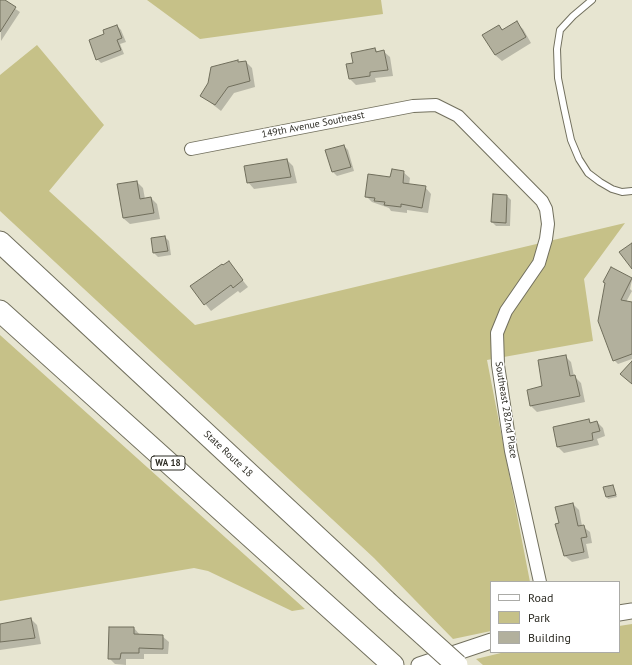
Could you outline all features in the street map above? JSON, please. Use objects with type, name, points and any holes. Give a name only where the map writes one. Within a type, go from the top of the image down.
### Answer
[{"type":"highway","name":"State Route 18","points":[[0,242],[386,601],[457,665]]},
{"type":"highway","name":"WA 18","points":[[0,311],[393,665]]},
{"type":"street","name":"149th Avenue Southeast","points":[[191,149],[413,106],[436,104]]},
{"type":"street","name":"Southeast 282nd Place","points":[[436,104],[458,116],[542,201],[546,210],[548,224],[546,240],[539,263],[506,311],[497,333],[498,365],[511,451],[540,581]]},
{"type":"street","points":[[620,613],[632,611]]},
{"type":"street","points":[[419,665],[490,640]]},
{"type":"lane","points":[[592,0],[560,30],[557,50],[558,78],[564,108],[571,140],[588,173],[612,189],[622,192],[632,191]]},
{"type":"green space","points":[[147,0],[381,0],[383,14],[200,39]]},
{"type":"green space","points":[[37,45],[104,125],[49,191],[195,325],[625,223],[584,279],[593,341],[487,360],[530,581],[490,581],[490,631],[453,639],[374,558],[0,211],[0,75]]},
{"type":"green space","points":[[0,335],[305,609],[292,611],[208,571],[194,568],[0,601]]},
{"type":"green space","points":[[632,624],[632,665],[483,665],[476,659],[501,653],[620,653],[620,626]]},
{"type":"building","points":[[0,0],[5,0],[16,7],[0,32]]},
{"type":"building","points":[[517,21],[526,37],[495,55],[482,35],[499,25],[502,30]]},
{"type":"building","points":[[117,25],[122,38],[117,40],[121,50],[96,60],[89,40],[104,34],[103,30]]},
{"type":"building","points":[[375,48],[376,52],[384,50],[388,70],[370,72],[370,76],[349,79],[346,64],[353,63],[351,53]]},
{"type":"building","points":[[238,60],[238,62],[246,61],[250,81],[228,87],[215,105],[200,96],[208,83],[211,67]]},
{"type":"building","points":[[344,145],[351,167],[332,172],[325,150]]},
{"type":"building","points":[[287,159],[291,177],[247,183],[244,166]]},
{"type":"building","points":[[392,169],[404,171],[403,183],[426,186],[422,208],[401,204],[401,207],[384,205],[385,202],[374,201],[375,198],[365,197],[368,174],[390,177]]},
{"type":"building","points":[[137,181],[140,199],[151,197],[154,213],[123,218],[117,184]]},
{"type":"building","points":[[493,194],[507,195],[506,223],[491,222]]},
{"type":"building","points":[[165,236],[168,251],[153,253],[151,238]]},
{"type":"building","points":[[632,243],[632,269],[619,252]]},
{"type":"building","points":[[229,261],[243,280],[233,288],[231,285],[204,305],[190,286],[222,264],[223,265]]},
{"type":"building","points":[[611,267],[632,278],[621,300],[632,302],[632,354],[613,361],[598,321],[605,283],[603,282]]},
{"type":"building","points":[[566,355],[570,376],[575,375],[580,396],[530,406],[527,390],[542,386],[538,360]]},
{"type":"building","points":[[632,361],[632,384],[620,374]]},
{"type":"building","points":[[589,419],[590,423],[597,421],[600,431],[592,433],[593,440],[557,447],[553,427]]},
{"type":"building","points":[[613,485],[616,495],[606,497],[603,487]]},
{"type":"building","points":[[573,503],[578,526],[584,525],[587,537],[581,538],[584,552],[564,556],[555,524],[559,523],[555,507]]},
{"type":"building","points":[[31,618],[35,638],[0,642],[0,624]]},
{"type":"building","points":[[109,627],[134,627],[134,634],[163,635],[163,649],[139,648],[139,653],[121,653],[120,659],[108,659]]}]
